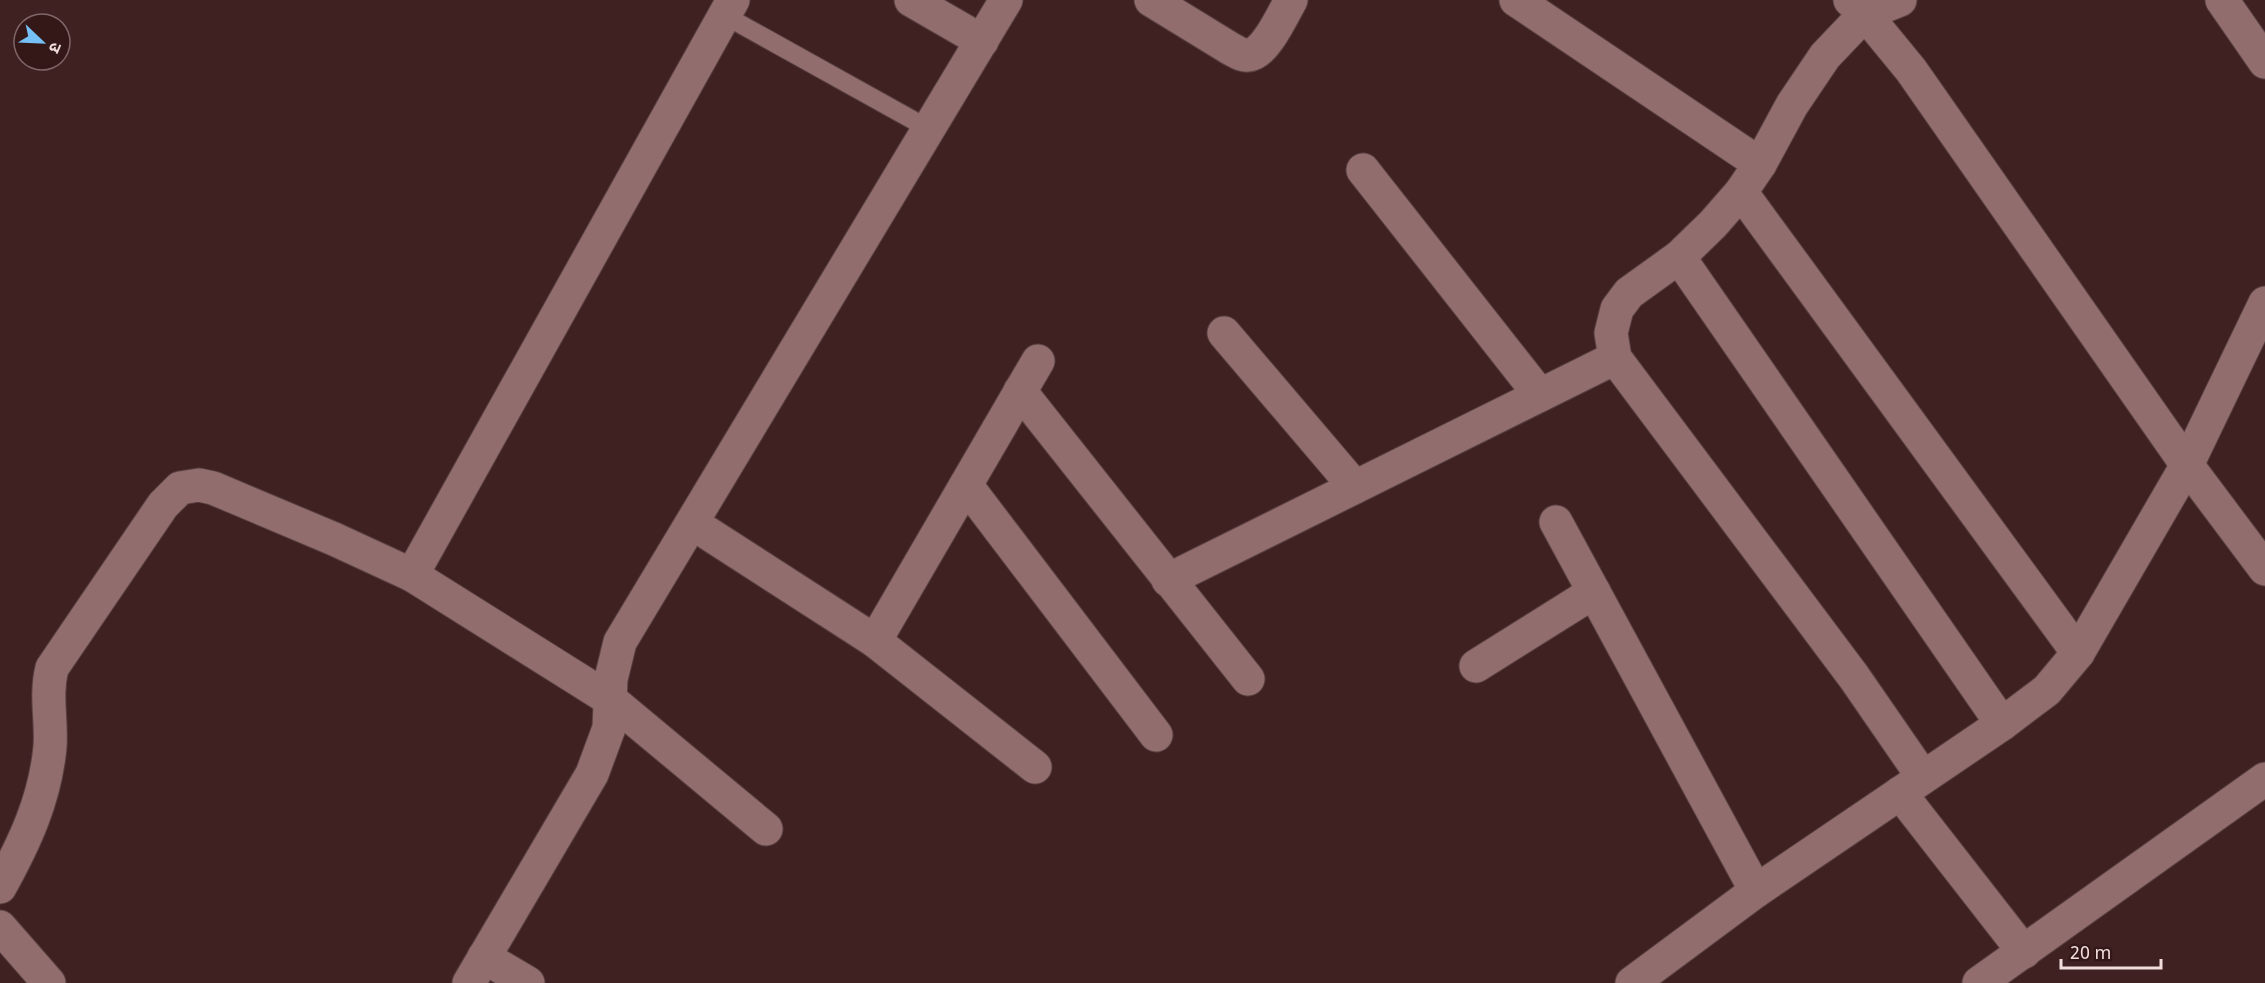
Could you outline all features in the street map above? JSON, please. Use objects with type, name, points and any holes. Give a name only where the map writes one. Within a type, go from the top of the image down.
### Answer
[{"type":"street","points":[[911,0],[982,41]]},
{"type":"street","points":[[528,983],[476,970],[592,774],[609,728],[611,679],[620,642],[1006,0]]},
{"type":"street","points":[[1151,0],[1241,55],[1250,55],[1266,43],[1291,0]]},
{"type":"street","points":[[1516,0],[1760,164]]},
{"type":"street","points":[[1900,0],[1858,7],[1792,105],[1760,164],[1741,192],[1713,224],[1679,257],[1629,293],[1617,309],[1611,333],[1615,357],[1854,678],[1911,785],[2024,952]]},
{"type":"street","points":[[2222,0],[2265,62]]},
{"type":"street","points":[[1858,7],[1911,70],[2187,465],[2265,569]]},
{"type":"street","points":[[412,575],[728,8]]},
{"type":"street","points":[[1363,170],[1540,395]]},
{"type":"street","points":[[1741,192],[2078,653]]},
{"type":"street","points":[[1679,257],[2002,724]]},
{"type":"street","points":[[1632,983],[1756,891],[2002,724],[2047,690],[2078,653],[2187,465],[2265,303]]},
{"type":"street","points":[[1224,333],[1355,487]]},
{"type":"street","points":[[1168,580],[1615,357]]},
{"type":"street","points":[[875,641],[1038,361]]},
{"type":"street","points":[[1020,391],[1248,679]]},
{"type":"street","points":[[0,887],[24,843],[38,808],[46,779],[50,744],[48,692],[52,668],[163,505],[180,488],[199,485],[213,488],[333,538],[412,575],[611,700],[766,829]]},
{"type":"street","points":[[966,485],[1156,735]]},
{"type":"street","points":[[1556,522],[1756,891]]},
{"type":"street","points":[[692,523],[875,641],[1035,767]]},
{"type":"street","points":[[1476,666],[1594,592]]},
{"type":"street","points":[[1979,983],[2265,779]]},
{"type":"street","points":[[0,927],[49,983]]},
{"type":"lane","points":[[728,8],[929,129]]}]
